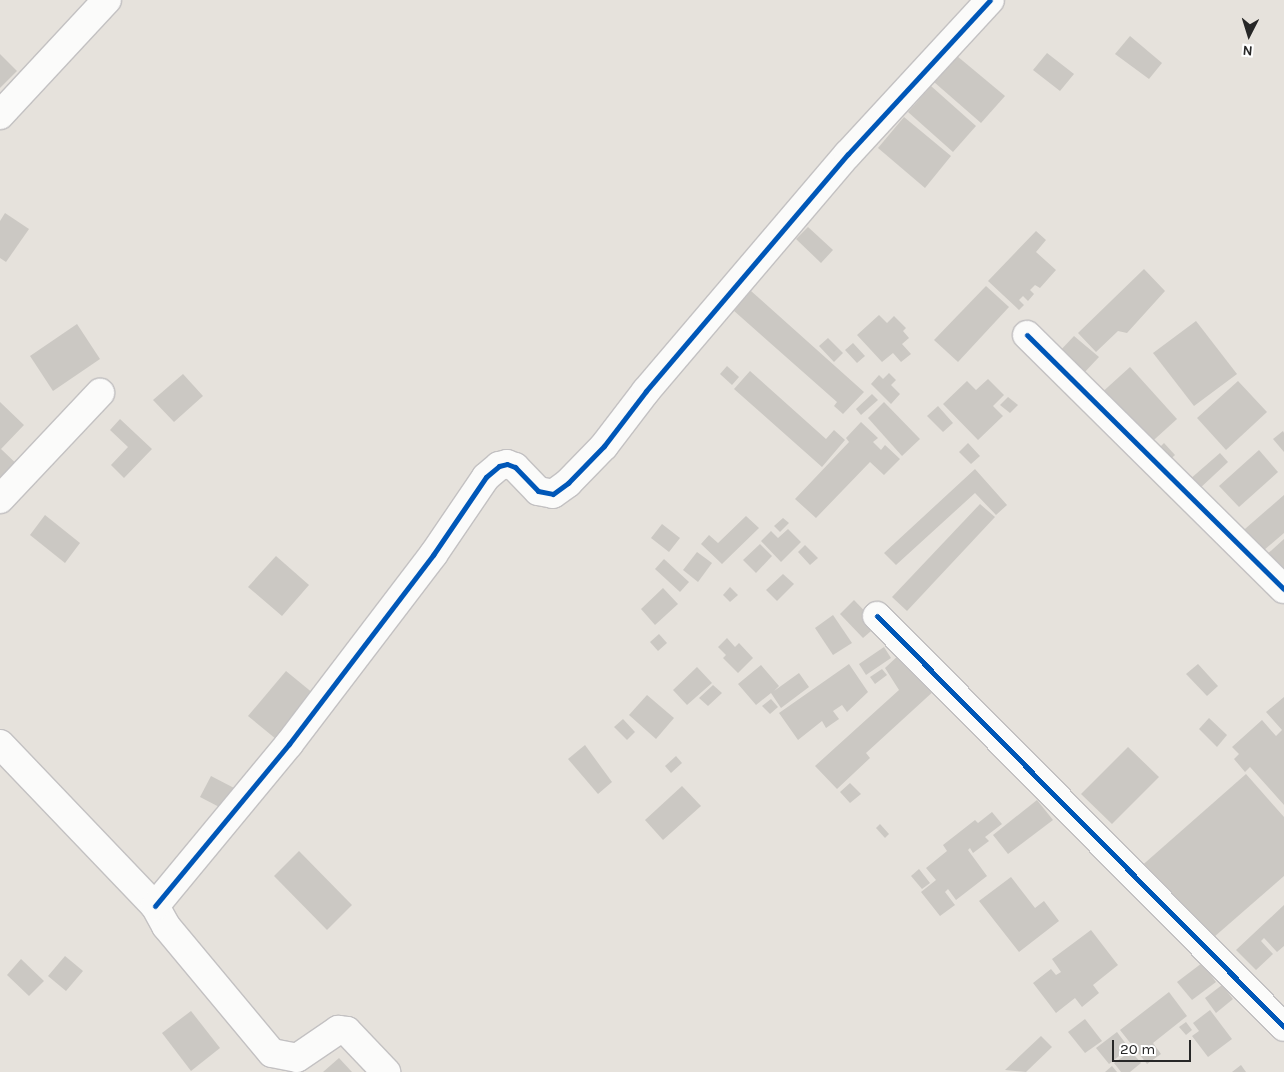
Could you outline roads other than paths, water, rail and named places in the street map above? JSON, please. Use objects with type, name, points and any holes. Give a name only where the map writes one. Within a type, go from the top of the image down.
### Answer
[{"type":"street","points":[[0,115],[107,0]]},
{"type":"street","points":[[155,906],[289,744],[433,555],[486,477],[498,466],[507,464],[515,467],[538,491],[553,494],[568,483],[604,446],[646,390],[848,154],[990,0]]},
{"type":"street","points":[[1027,335],[1284,589]]},
{"type":"street","points":[[0,500],[100,393]]},
{"type":"street","points":[[877,616],[1284,1027]]},
{"type":"street","points":[[0,744],[155,906],[166,926],[272,1053],[297,1058],[338,1030],[347,1031],[386,1072]]}]
